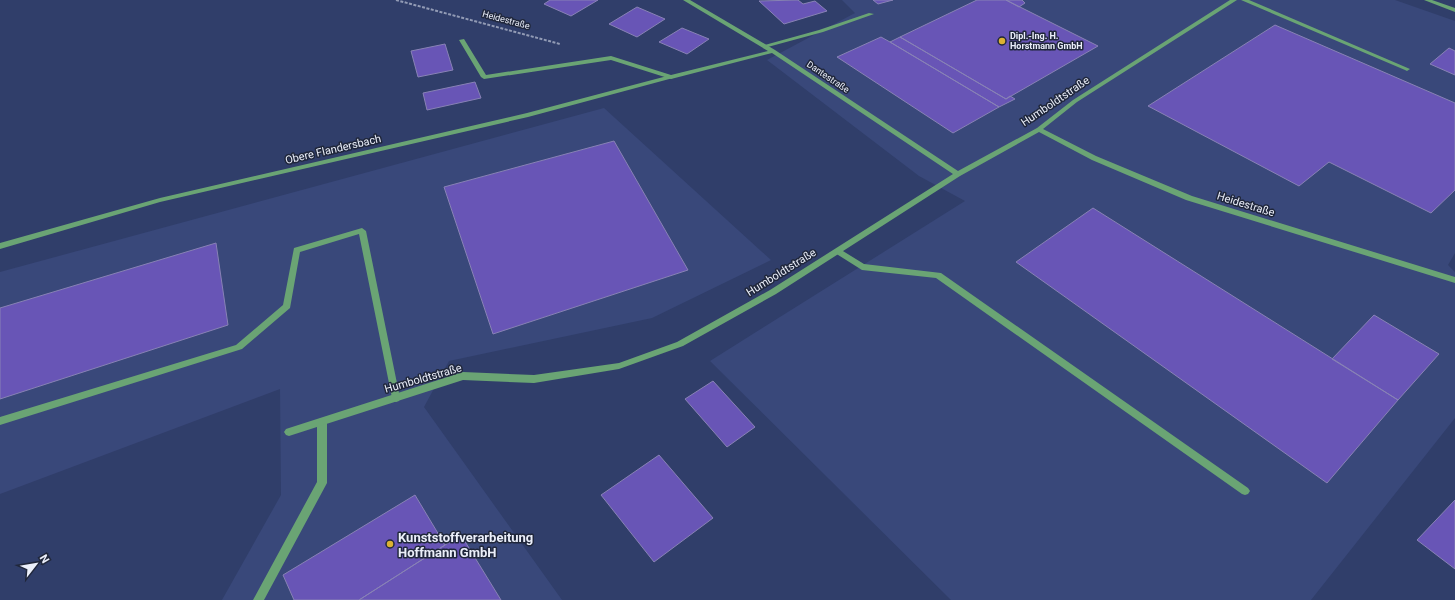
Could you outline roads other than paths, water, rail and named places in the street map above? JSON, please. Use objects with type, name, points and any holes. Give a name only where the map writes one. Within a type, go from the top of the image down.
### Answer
[{"type":"street","name":"Dantestraße","points":[[686,0],[773,50],[958,174]]},
{"type":"street","name":"Humboldtstraße","points":[[289,432],[463,376],[534,379],[619,366],[680,344],[773,292],[958,174],[1039,129],[1075,101],[1234,0]]},
{"type":"street","points":[[1244,0],[1407,68]]},
{"type":"street","points":[[1427,0],[1455,10]]},
{"type":"street","points":[[764,46],[821,31],[871,14]]},
{"type":"street","points":[[462,40],[484,77],[611,58],[671,77],[773,50]]},
{"type":"street","name":"Obere Flandersbach","points":[[0,246],[160,200],[528,115],[671,77]]},
{"type":"street","name":"Heidestraße","points":[[1039,129],[1094,158],[1189,198],[1455,280]]},
{"type":"street","points":[[0,421],[239,347],[287,306],[297,250],[362,231],[396,398]]},
{"type":"street","points":[[838,251],[862,267],[938,275],[1245,491]]},
{"type":"street","points":[[258,600],[322,483],[322,422]]},
{"type":"place","name":"Dipl.-Ing. H. Horstmann GmbH","points":[[1002,41]]},
{"type":"place","name":"Kunststoffverarbeitung Hoffmann GmbH","points":[[390,544]]}]
